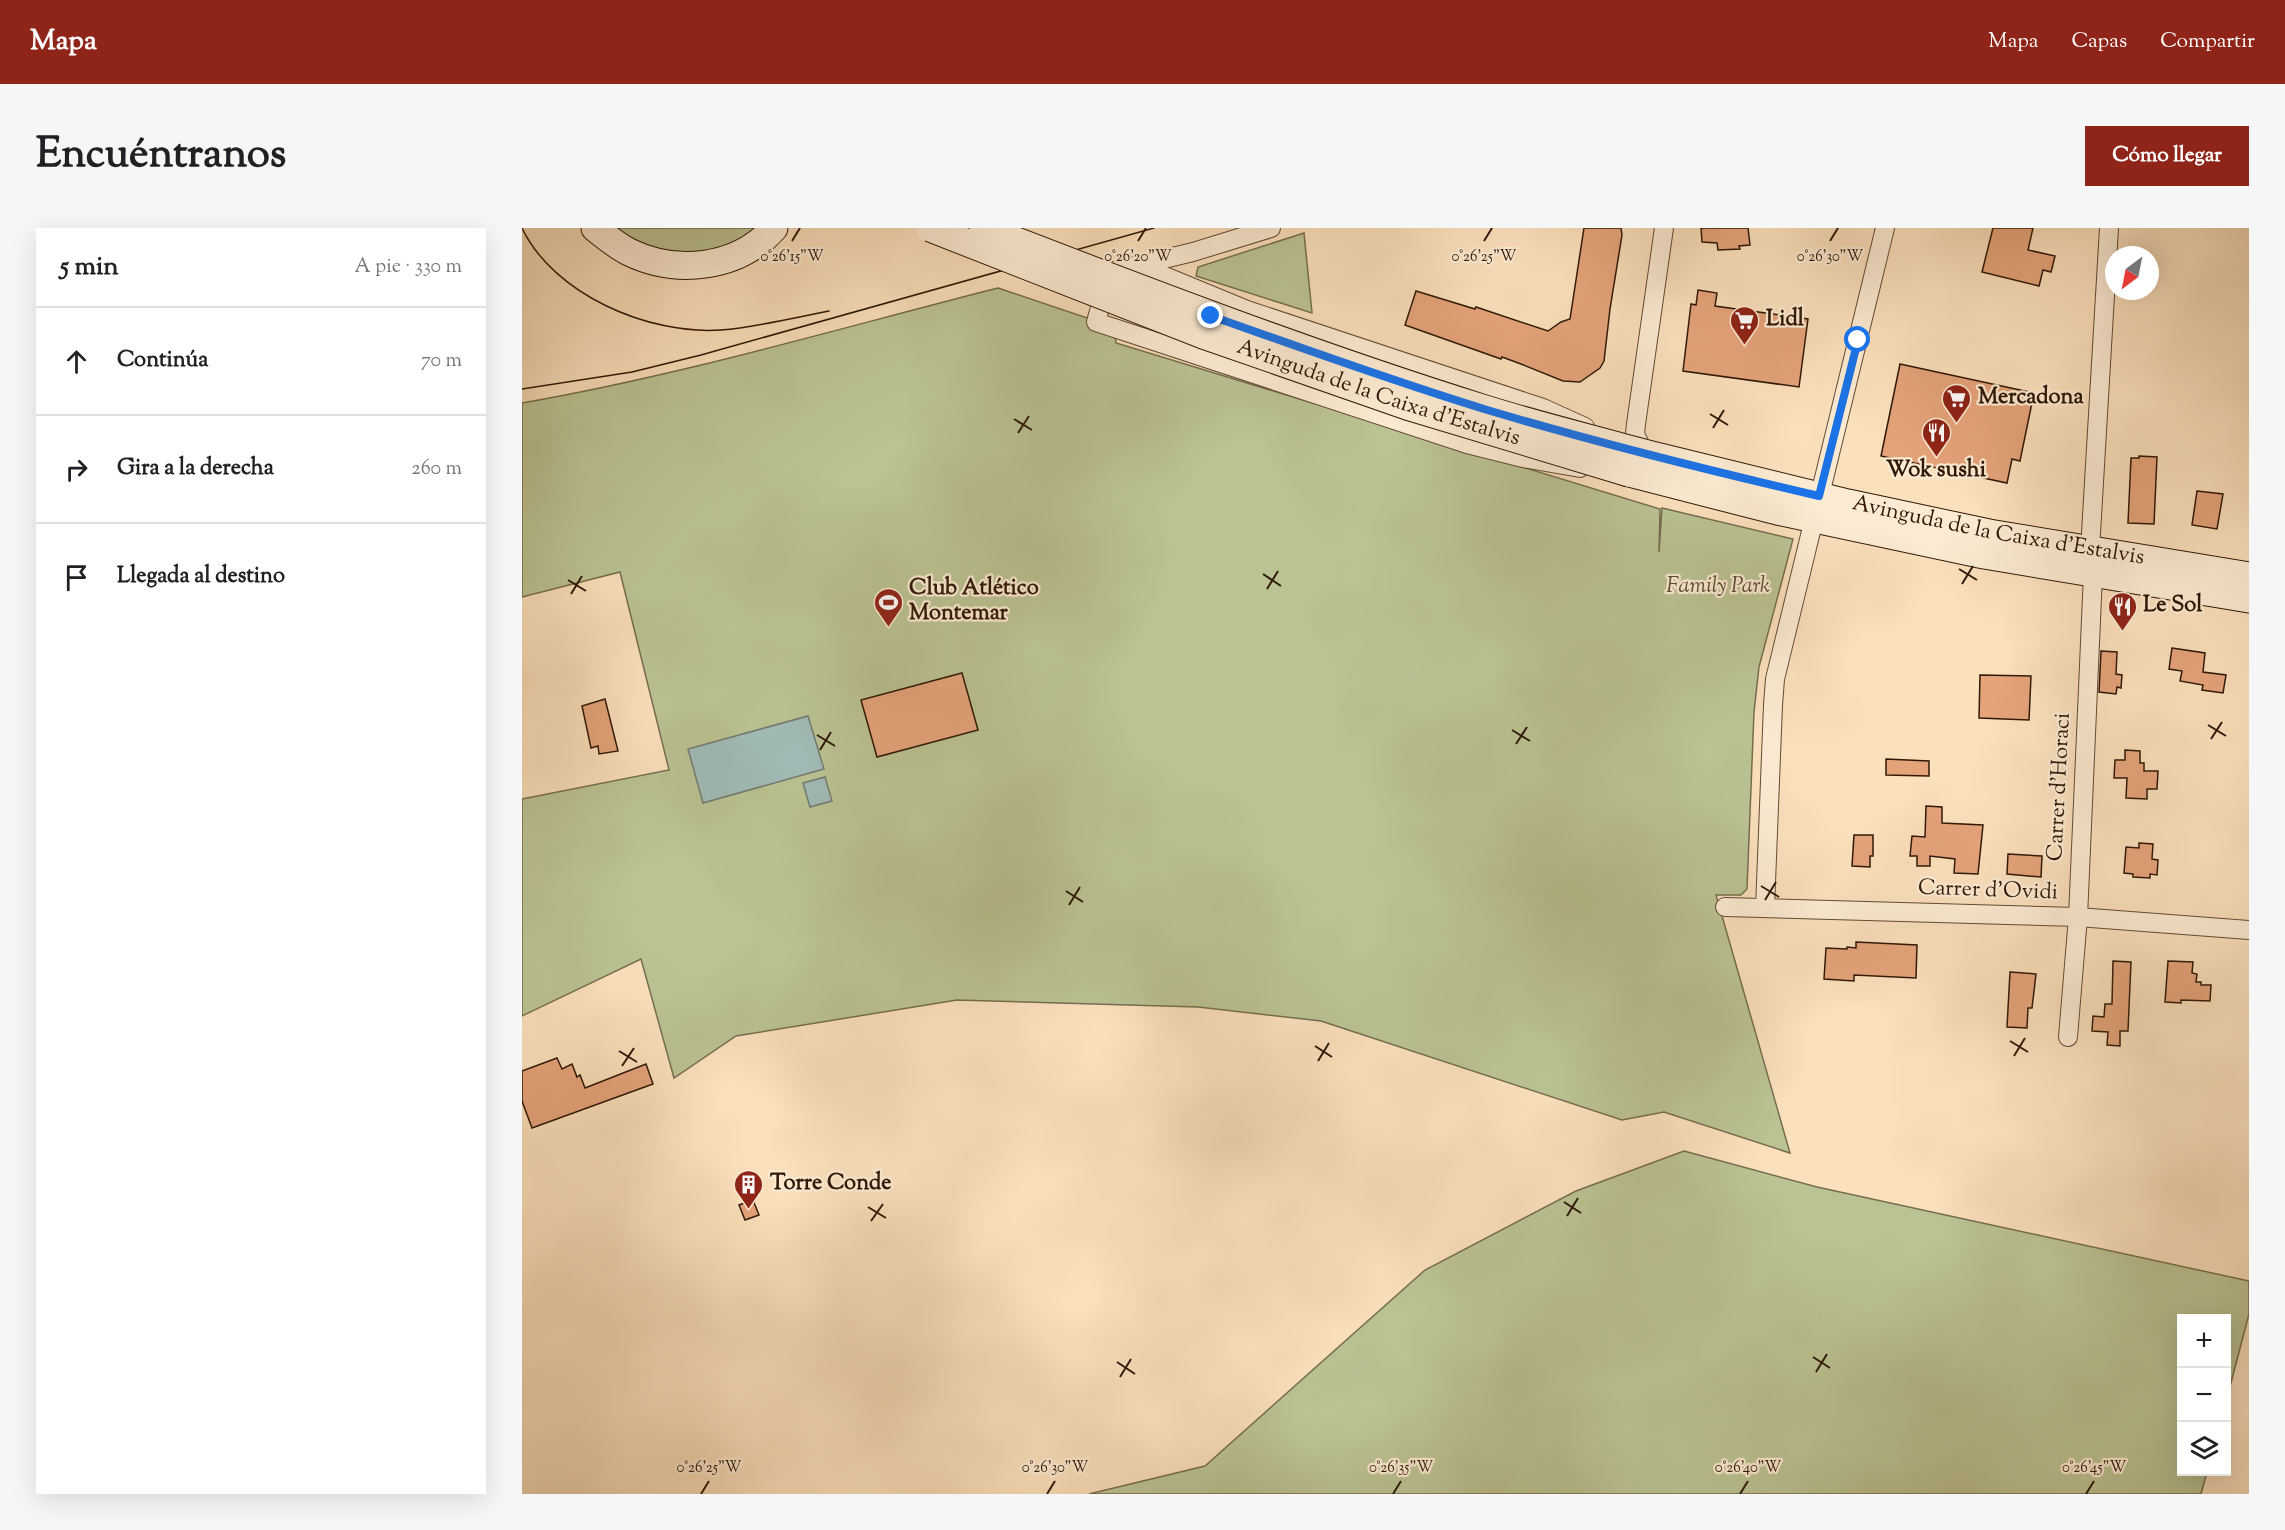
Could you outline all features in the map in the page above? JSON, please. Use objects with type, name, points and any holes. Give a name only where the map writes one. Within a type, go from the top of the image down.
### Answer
[{"type":"main road","points":[[595,228],[628,252],[648,260],[695,266],[736,256],[775,231]]},
{"type":"main road","name":"Avinguda de la Caixa d'Estalvis","points":[[930,228],[1203,335],[1385,399],[1817,508],[1989,533],[2091,562],[2249,599]]},
{"type":"main road","name":"Avinguda de la Caixa d'Estalvis","points":[[983,228],[1211,316],[1636,463]]},
{"type":"main road","name":"Avinguda de la Caixa d'Estalvis","points":[[2091,562],[2249,576]]},
{"type":"street","points":[[1138,265],[1271,228]]},
{"type":"street","points":[[1636,463],[1636,424],[1664,228]]},
{"type":"street","points":[[1765,908],[1775,679],[1885,228]]},
{"type":"street","name":"Carrer d'Horaci","points":[[2068,1037],[2078,917],[2091,562],[2109,228]]},
{"type":"street","points":[[1170,279],[1172,257]]},
{"type":"street","name":"Avinguda de la Caixa d'Estalvis","points":[[1138,265],[1247,310],[1543,408],[1636,463],[1561,466],[1467,444],[1096,322],[1110,272],[1138,265]]},
{"type":"street","name":"Carrer d'Ovidi","points":[[1725,907],[2078,917],[2249,930]]},
{"type":"green space","points":[[615,228],[758,228],[722,248],[704,253],[687,254],[652,247]]},
{"type":"green space","points":[[1304,233],[1312,313],[1196,276],[1198,267]]},
{"type":"green space","name":"Family Park","points":[[998,288],[1114,327],[1116,343],[1660,509],[1659,552],[1662,508],[1793,539],[1759,667],[1754,712],[1747,889],[1741,895],[1716,895],[1790,1153],[1664,1112],[1622,1120],[1321,1021],[1198,1007],[957,1000],[736,1036],[674,1078],[641,959],[522,1016],[522,799],[669,770],[620,572],[522,597],[522,403],[702,365]]},
{"type":"green space","points":[[1684,1151],[1817,1187],[2249,1281],[2249,1314],[2231,1383],[2231,1314],[2177,1314],[2177,1476],[2206,1476],[2201,1494],[1089,1494],[1205,1466],[1425,1270],[1576,1191]]},
{"type":"water","points":[[808,716],[824,769],[703,803],[688,749]]},
{"type":"water","points":[[825,777],[832,801],[810,807],[803,783]]},
{"type":"building","points":[[1584,228],[1621,228],[1622,235],[1604,361],[1600,368],[1580,382],[1563,381],[1502,357],[1501,359],[1405,325],[1416,291],[1475,309],[1476,307],[1548,331],[1570,319]]},
{"type":"building","points":[[1701,228],[1748,228],[1750,245],[1739,246],[1740,249],[1718,250],[1717,243],[1702,242]]},
{"type":"building","points":[[1993,228],[2033,228],[2028,250],[2055,256],[2051,272],[2043,270],[2039,286],[1982,272]]},
{"type":"building","name":"Lidl","points":[[1698,290],[1717,293],[1715,306],[1808,319],[1799,387],[1683,371],[1691,304],[1696,305]]},
{"type":"building","name":"Mercadona","points":[[1900,364],[2034,393],[2020,461],[2012,459],[2007,483],[1881,456]]},
{"type":"building","points":[[2139,456],[2157,457],[2154,524],[2128,523],[2131,458],[2139,458]]},
{"type":"building","points":[[2197,491],[2223,494],[2217,529],[2192,525]]},
{"type":"building","points":[[2172,648],[2205,653],[2203,672],[2226,675],[2223,693],[2202,690],[2203,685],[2180,681],[2182,671],[2169,669]]},
{"type":"building","points":[[2101,651],[2117,652],[2116,674],[2122,675],[2121,688],[2117,687],[2116,694],[2099,692]]},
{"type":"building","points":[[962,673],[978,730],[877,757],[861,700]]},
{"type":"building","points":[[1980,675],[2031,676],[2029,720],[1979,718]]},
{"type":"building","points":[[605,699],[618,751],[599,754],[598,746],[591,748],[582,706]]},
{"type":"building","points":[[2125,750],[2140,751],[2140,763],[2144,763],[2144,771],[2158,771],[2157,789],[2147,789],[2147,799],[2126,798],[2127,778],[2114,778],[2115,760],[2125,760]]},
{"type":"building","points":[[1886,759],[1929,761],[1929,776],[1886,775]]},
{"type":"building","points":[[1926,806],[1942,807],[1942,823],[1983,825],[1978,874],[1954,873],[1955,859],[1930,856],[1930,866],[1917,866],[1917,856],[1910,856],[1912,836],[1925,837]]},
{"type":"building","points":[[1854,835],[1873,835],[1873,856],[1870,856],[1870,867],[1852,866]]},
{"type":"building","points":[[2139,843],[2153,844],[2152,859],[2158,860],[2157,875],[2150,874],[2150,878],[2133,877],[2133,874],[2124,873],[2126,847],[2139,848]]},
{"type":"building","points":[[2008,854],[2042,856],[2041,877],[2007,874]]},
{"type":"building","points":[[1856,942],[1917,945],[1916,978],[1854,975],[1854,981],[1824,979],[1826,948],[1856,948]]},
{"type":"building","points":[[2113,961],[2131,962],[2128,1031],[2120,1031],[2120,1046],[2107,1045],[2108,1032],[2092,1031],[2093,1016],[2104,1017],[2105,1004],[2112,1004]]},
{"type":"building","points":[[2168,961],[2193,962],[2192,973],[2197,974],[2196,982],[2201,982],[2201,985],[2211,985],[2210,1001],[2165,1002]]},
{"type":"building","points":[[2010,972],[2036,974],[2032,1008],[2028,1008],[2027,1028],[2007,1027]]},
{"type":"building","points":[[557,1058],[562,1069],[572,1064],[585,1088],[646,1064],[653,1084],[532,1128],[522,1101],[522,1071]]},
{"type":"building","name":"Torre Conde","points":[[753,1200],[759,1215],[745,1220],[739,1205]]},
{"type":"tram line","points":[[522,228],[537,252],[556,273],[580,291],[606,306],[635,318],[664,326],[693,330],[721,330],[762,325],[829,311]]},
{"type":"tram line","points":[[522,389],[632,372],[701,355],[1154,228]]},
{"type":"place","name":"Lidl","points":[[1745,346]]},
{"type":"place","name":"Mercadona","points":[[1957,424]]},
{"type":"place","name":"Wok sushi","points":[[1936,458]]},
{"type":"place","name":"Club Atlético Montemar","points":[[888,628]]},
{"type":"place","name":"Le Sol","points":[[2122,632]]},
{"type":"place","name":"Torre Conde","points":[[749,1210]]},
{"type":"route","points":[[1211,316],[1484,409],[1644,453],[1819,496],[1858,340]]}]
